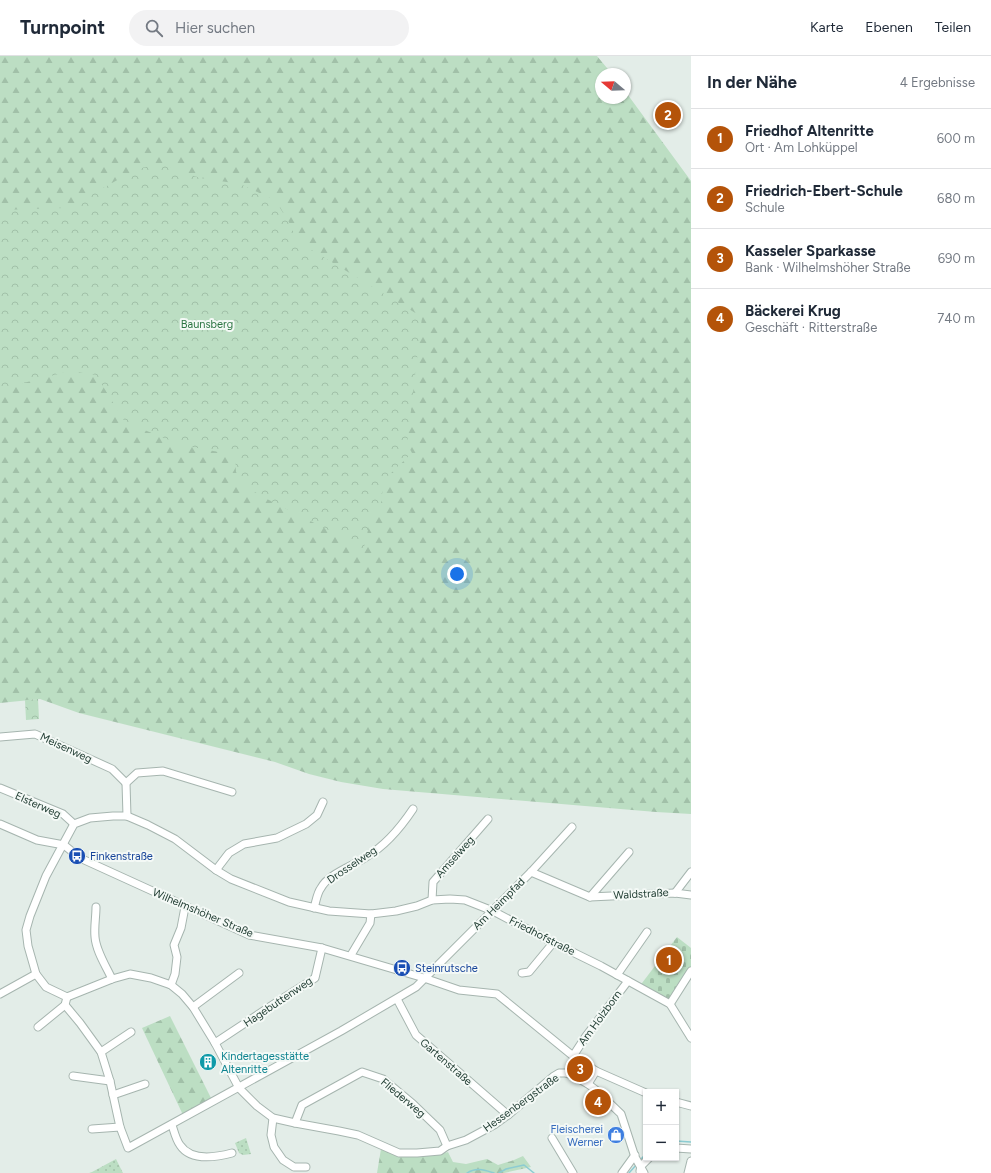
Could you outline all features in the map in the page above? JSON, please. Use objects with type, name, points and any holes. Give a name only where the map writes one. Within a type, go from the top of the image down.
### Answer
[{"type":"street","name":"Meisenweg","points":[[0,737],[35,734],[112,769],[126,783]]},
{"type":"street","points":[[127,816],[126,783],[137,774],[163,771],[232,792]]},
{"type":"street","name":"Elsterweg","points":[[0,788],[63,814],[74,824]]},
{"type":"street","points":[[216,870],[229,853],[244,844],[277,838],[306,824],[317,815],[323,802]]},
{"type":"street","name":"Drosselweg","points":[[314,908],[320,888],[328,879],[367,857],[383,844],[405,822],[413,809]]},
{"type":"street","points":[[38,1027],[64,1005],[66,997],[46,987],[36,974],[28,950],[26,930],[46,876],[74,824],[90,818],[127,816],[175,839],[216,870],[231,879],[289,902],[314,908],[371,914],[396,911],[417,906],[432,900]]},
{"type":"street","name":"Amselweg","points":[[432,900],[433,882],[488,819]]},
{"type":"street","name":"Wilhelmshöher Straße","points":[[0,824],[37,840],[64,845],[80,858],[249,935],[322,948],[351,955],[458,990],[497,994],[573,1056],[596,1072],[643,1092]]},
{"type":"street","name":"Am Heimpfad","points":[[424,978],[493,911],[572,827]]},
{"type":"street","name":"Waldstraße","points":[[590,897],[628,852]]},
{"type":"street","name":"Waldstraße","points":[[531,872],[590,897],[675,893],[691,895]]},
{"type":"street","points":[[675,893],[691,872]]},
{"type":"street","name":"Friedhofstraße","points":[[432,900],[465,900],[493,911],[617,975],[670,1004],[691,1038]]},
{"type":"street","points":[[96,907],[95,936],[97,948],[112,979]]},
{"type":"street","points":[[171,985],[175,974],[177,957],[174,945],[181,928],[185,907]]},
{"type":"street","points":[[351,955],[370,923],[371,914]]},
{"type":"street","points":[[617,975],[647,932]]},
{"type":"street","points":[[522,973],[529,972],[553,942]]},
{"type":"street","name":"Hagebuttenweg","points":[[215,1043],[315,978],[322,948]]},
{"type":"street","points":[[670,1004],[691,971]]},
{"type":"street","points":[[193,1007],[239,973]]},
{"type":"street","points":[[0,994],[36,974]]},
{"type":"street","name":"Hessenbergstraße","points":[[66,997],[112,979],[130,974],[151,978],[171,985],[182,994],[193,1007],[215,1043],[239,1088],[257,1106],[274,1118],[294,1123],[340,1130],[358,1135],[399,1153],[440,1151],[447,1146],[466,1140],[508,1115],[559,1073],[565,1073],[588,1084]]},
{"type":"street","points":[[64,1005],[80,1023],[101,1052],[110,1081],[120,1127],[128,1148],[239,1088],[397,999],[416,987],[424,978]]},
{"type":"street","name":"Am Holzborn","points":[[573,1056],[586,1036],[628,981]]},
{"type":"street","name":"Gartenstraße","points":[[397,999],[416,1035],[508,1115]]},
{"type":"street","points":[[101,1052],[131,1032]]},
{"type":"street","name":"Fliederweg","points":[[294,1123],[302,1105],[362,1072],[383,1079],[413,1104],[440,1130],[447,1146]]},
{"type":"street","points":[[596,1072],[588,1084],[621,1114],[639,1165],[622,1173]]},
{"type":"street","points":[[73,1076],[110,1081]]},
{"type":"street","points":[[113,1095],[145,1084]]},
{"type":"street","points":[[679,1103],[691,1106]]},
{"type":"street","points":[[274,1118],[271,1135],[274,1147],[283,1160],[294,1168],[306,1167]]},
{"type":"street","points":[[172,1125],[180,1145],[191,1154],[200,1156],[220,1156],[232,1153]]},
{"type":"street","points":[[92,1129],[120,1127]]},
{"type":"street","points":[[552,1138],[573,1173]]},
{"type":"street","points":[[688,1173],[691,1161]]},
{"type":"green space","points":[[0,56],[597,56],[607,68],[595,68],[595,104],[631,104],[631,99],[691,181],[691,814],[383,789],[341,782],[309,774],[275,762],[79,713],[40,699],[0,703]]},
{"type":"green space","name":"Baunsberg","points":[[155,164],[162,164],[200,178],[240,184],[275,200],[290,224],[297,241],[422,317],[407,444],[412,453],[387,477],[383,487],[381,503],[370,521],[363,552],[336,534],[263,497],[245,486],[236,472],[235,455],[181,445],[125,422],[96,375],[70,371],[0,389],[0,210],[65,208],[135,170]]},
{"type":"green space","points":[[38,699],[39,719],[26,720],[25,700]]},
{"type":"green space","points":[[677,937],[691,948],[691,971],[670,1004],[639,987]]},
{"type":"green space","points":[[170,1016],[212,1100],[183,1115],[142,1028]]},
{"type":"green space","points":[[246,1138],[251,1154],[243,1155],[239,1153],[235,1143]]},
{"type":"green space","points":[[381,1149],[398,1156],[438,1155],[448,1152],[453,1162],[466,1164],[487,1159],[498,1165],[523,1156],[531,1167],[504,1173],[377,1173]]},
{"type":"green space","points":[[116,1159],[123,1173],[89,1173],[92,1172]]},
{"type":"waterway","points":[[679,1141],[691,1142]]},
{"type":"waterway","points":[[639,1161],[643,1157]]},
{"type":"waterway","points":[[629,1173],[637,1164]]},
{"type":"waterway","points":[[499,1173],[506,1169],[524,1165],[534,1173]]},
{"type":"waterway","points":[[467,1173],[474,1170],[483,1170],[494,1173]]},
{"type":"place","name":"Friedrich-Ebert-Schule","points":[[668,115]]},
{"type":"place","name":"Finkenstraße","points":[[77,856]]},
{"type":"place","name":"Friedhof Altenritte","points":[[669,960]]},
{"type":"place","name":"Steinrutsche","points":[[402,968]]},
{"type":"place","name":"Kindertagesstätte Altenritte","points":[[208,1062]]},
{"type":"place","name":"Kasseler Sparkasse","points":[[580,1069]]},
{"type":"place","name":"Bäckerei Krug","points":[[598,1102]]},
{"type":"place","name":"Fleischerei Werner","points":[[616,1135]]}]
